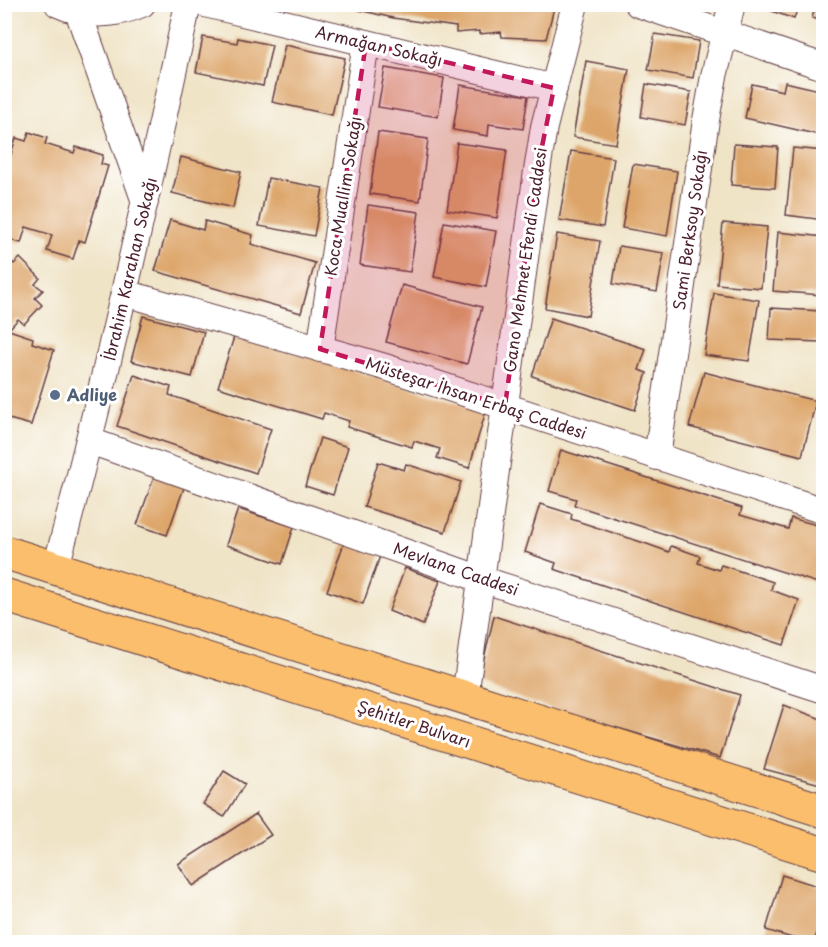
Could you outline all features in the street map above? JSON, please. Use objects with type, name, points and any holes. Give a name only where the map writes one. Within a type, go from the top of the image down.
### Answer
[{"type":"main road","points":[[4,552],[824,811]]},
{"type":"main road","name":"Şehitler Bulvarı","points":[[4,595],[824,854]]},
{"type":"street","points":[[68,8],[97,15],[115,13],[142,4]]},
{"type":"street","name":"İbrahim Karahan Sokağı","points":[[56,567],[90,441],[125,293],[188,4]]},
{"type":"street","name":"Armağan Sokağı","points":[[205,4],[554,88]]},
{"type":"street","name":"Gano Mehmet Efendi Caddesi","points":[[465,697],[537,171],[554,88],[575,4]]},
{"type":"street","points":[[638,4],[824,67]]},
{"type":"street","name":"Sami Berksoy Sokağı","points":[[657,457],[706,120],[732,4]]},
{"type":"street","points":[[68,8],[145,201]]},
{"type":"street","name":"Koca Muallim Sokağı","points":[[320,349],[366,43]]},
{"type":"street","name":"Müsteşar İhsan Erbaş Caddesi","points":[[125,293],[386,367],[657,457],[823,506]]},
{"type":"street","name":"Mevlana Caddesi","points":[[90,441],[482,579],[824,690]]},
{"type":"highlighted area","points":[[366,43],[554,88],[537,171],[505,406],[320,349]]},
{"type":"building","points":[[334,4],[555,4],[546,39],[502,37],[501,32],[456,33],[456,27],[393,18]]},
{"type":"building","points":[[752,4],[799,4],[794,19]]},
{"type":"building","points":[[816,4],[824,4],[824,21],[812,18]]},
{"type":"building","points":[[655,34],[699,41],[693,78],[648,70]]},
{"type":"building","points":[[203,37],[237,43],[238,38],[272,45],[263,86],[196,72]]},
{"type":"building","points":[[285,45],[345,58],[332,115],[272,102]]},
{"type":"building","points":[[586,61],[629,69],[616,144],[573,137]]},
{"type":"building","points":[[385,68],[444,78],[438,117],[378,107]]},
{"type":"building","points":[[785,82],[824,91],[824,136],[745,118],[752,84],[783,91]]},
{"type":"building","points":[[646,84],[691,92],[685,125],[641,117]]},
{"type":"building","points":[[460,85],[528,96],[523,129],[489,124],[488,136],[453,130]]},
{"type":"building","points":[[29,132],[47,138],[45,144],[74,153],[76,147],[103,155],[101,164],[108,166],[85,242],[79,240],[73,259],[47,251],[52,235],[26,227],[21,243],[4,238],[4,177],[16,138],[26,141]]},
{"type":"building","points":[[378,132],[428,139],[420,201],[370,194]]},
{"type":"building","points":[[457,143],[507,150],[497,218],[447,210]]},
{"type":"building","points":[[734,144],[778,147],[775,188],[731,185]]},
{"type":"building","points":[[793,148],[824,151],[824,220],[786,215]]},
{"type":"building","points":[[571,151],[614,158],[603,227],[559,220]]},
{"type":"building","points":[[181,157],[241,172],[233,208],[172,193]]},
{"type":"building","points":[[633,164],[677,171],[667,236],[622,228]]},
{"type":"building","points":[[268,178],[323,188],[314,236],[259,226]]},
{"type":"building","points":[[368,205],[419,212],[410,272],[360,265]]},
{"type":"building","points":[[170,220],[203,230],[205,221],[253,235],[251,244],[315,263],[301,313],[155,271]]},
{"type":"building","points":[[444,222],[496,231],[486,287],[434,277]]},
{"type":"building","points":[[723,223],[767,227],[761,288],[717,284]]},
{"type":"building","points":[[778,232],[824,237],[821,295],[773,291]]},
{"type":"building","points":[[557,234],[600,241],[588,316],[545,308]]},
{"type":"building","points":[[619,246],[664,253],[657,292],[613,284]]},
{"type":"building","points":[[7,257],[14,264],[20,258],[40,278],[35,284],[43,290],[35,298],[42,305],[24,324],[18,319],[11,327],[4,321],[4,260]]},
{"type":"building","points":[[402,285],[482,307],[467,364],[386,342]]},
{"type":"building","points":[[714,293],[759,300],[749,361],[704,355]]},
{"type":"building","points":[[771,308],[821,311],[820,342],[769,340]]},
{"type":"building","points":[[143,316],[204,332],[192,377],[131,361]]},
{"type":"building","points":[[551,318],[646,349],[639,370],[647,373],[635,410],[532,376]]},
{"type":"building","points":[[9,330],[33,338],[32,343],[54,350],[31,425],[9,419],[8,425],[4,424],[4,338],[7,338]]},
{"type":"building","points":[[235,334],[486,411],[469,468],[437,458],[440,449],[414,441],[412,447],[347,427],[349,421],[324,413],[322,419],[218,387]]},
{"type":"building","points":[[704,372],[816,401],[802,456],[689,427]]},
{"type":"building","points":[[134,375],[171,387],[169,395],[271,429],[256,473],[117,426]]},
{"type":"building","points":[[320,438],[348,447],[333,495],[305,486]]},
{"type":"building","points":[[561,450],[742,508],[740,515],[788,529],[791,518],[824,527],[824,585],[574,505],[576,499],[549,491]]},
{"type":"building","points":[[378,462],[404,470],[406,464],[461,482],[445,532],[364,507]]},
{"type":"building","points":[[155,474],[185,485],[167,535],[137,525]]},
{"type":"building","points":[[540,504],[572,514],[571,519],[669,552],[671,546],[700,556],[698,563],[719,570],[721,565],[773,582],[771,590],[799,600],[784,645],[554,569],[556,563],[525,552]]},
{"type":"building","points":[[238,509],[294,527],[282,564],[226,545]]},
{"type":"building","points":[[344,543],[380,556],[363,604],[327,591]]},
{"type":"building","points":[[405,568],[440,581],[423,625],[389,611]]},
{"type":"building","points":[[494,616],[740,695],[720,758],[536,704],[478,684]]},
{"type":"building","points":[[784,705],[824,720],[824,785],[764,769]]},
{"type":"building","points":[[224,771],[245,784],[224,817],[203,804]]},
{"type":"building","points":[[256,814],[271,835],[193,886],[178,864]]},
{"type":"building","points":[[782,875],[824,888],[824,913],[814,942],[805,942],[766,930]]},
{"type":"place","name":"Adliye","points":[[55,395]]}]
